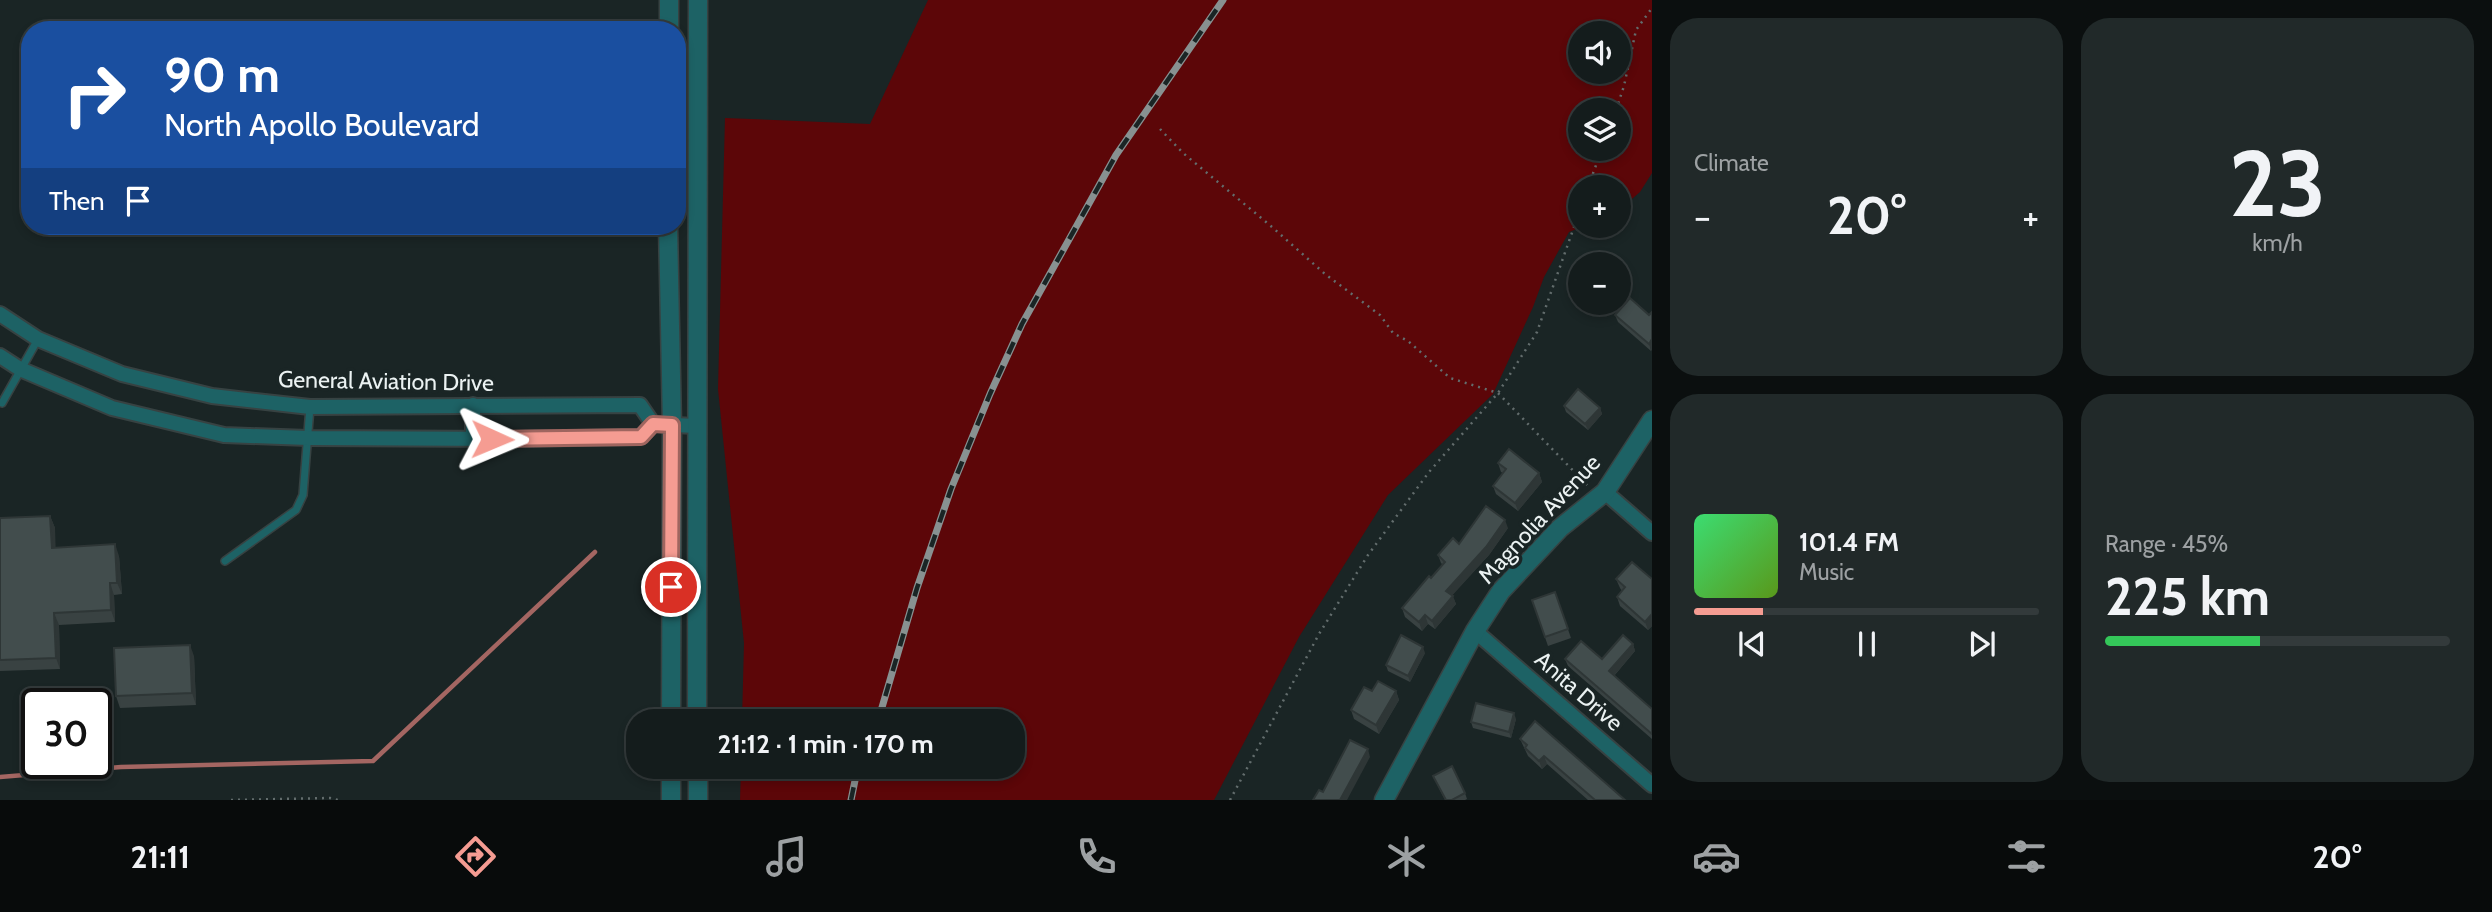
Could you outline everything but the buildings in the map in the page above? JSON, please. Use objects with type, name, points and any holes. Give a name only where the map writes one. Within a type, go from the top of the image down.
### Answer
[{"type":"street","points":[[669,0],[669,21]]},
{"type":"street","points":[[698,0],[698,709]]},
{"type":"street","points":[[668,235],[672,425],[671,709]]},
{"type":"street","name":"General Aviation Drive","points":[[0,314],[38,339],[122,374],[212,396],[310,407],[640,405],[653,424]]},
{"type":"street","points":[[0,356],[20,369],[112,408],[224,435],[569,439],[641,437],[653,424],[696,426]]},
{"type":"street","points":[[473,405],[473,439]]},
{"type":"street","name":"Magnolia Avenue","points":[[1384,800],[1475,631],[1502,590],[1560,528],[1605,492],[1652,420]]},
{"type":"street","points":[[1605,492],[1652,533]]},
{"type":"street","name":"Anita Drive","points":[[1475,631],[1652,785]]},
{"type":"street","points":[[671,779],[671,800]]},
{"type":"street","points":[[698,779],[698,800]]},
{"type":"lane","points":[[2,403],[38,339]]},
{"type":"lane","points":[[225,561],[296,510],[303,495],[310,407]]},
{"type":"path","points":[[1620,98],[1636,30],[1652,8]]},
{"type":"path","points":[[1160,129],[1183,153],[1325,274],[1380,316],[1393,334],[1408,341],[1450,378],[1498,393],[1589,486],[1605,492]]},
{"type":"path","points":[[1230,800],[1320,634],[1368,555],[1429,472],[1498,393],[1536,331],[1570,238]]},
{"type":"path","points":[[231,800],[338,800]]},
{"type":"shaded area","points":[[928,0],[1652,0],[1652,173],[1640,192],[1631,200],[1631,175],[1568,175],[1568,234],[1544,277],[1493,394],[1388,495],[1299,637],[1214,800],[740,800],[741,779],[1025,779],[1025,709],[742,709],[744,643],[718,389],[725,118],[870,124]]},
{"type":"waterway","points":[[0,777],[121,767],[373,761],[595,552]]},
{"type":"railway","points":[[882,709],[917,588],[951,489],[1022,324],[1116,155],[1223,0]]},
{"type":"railway","points":[[851,800],[855,779]]},
{"type":"route","points":[[492,439],[641,437],[653,424],[672,425],[671,587]]}]
